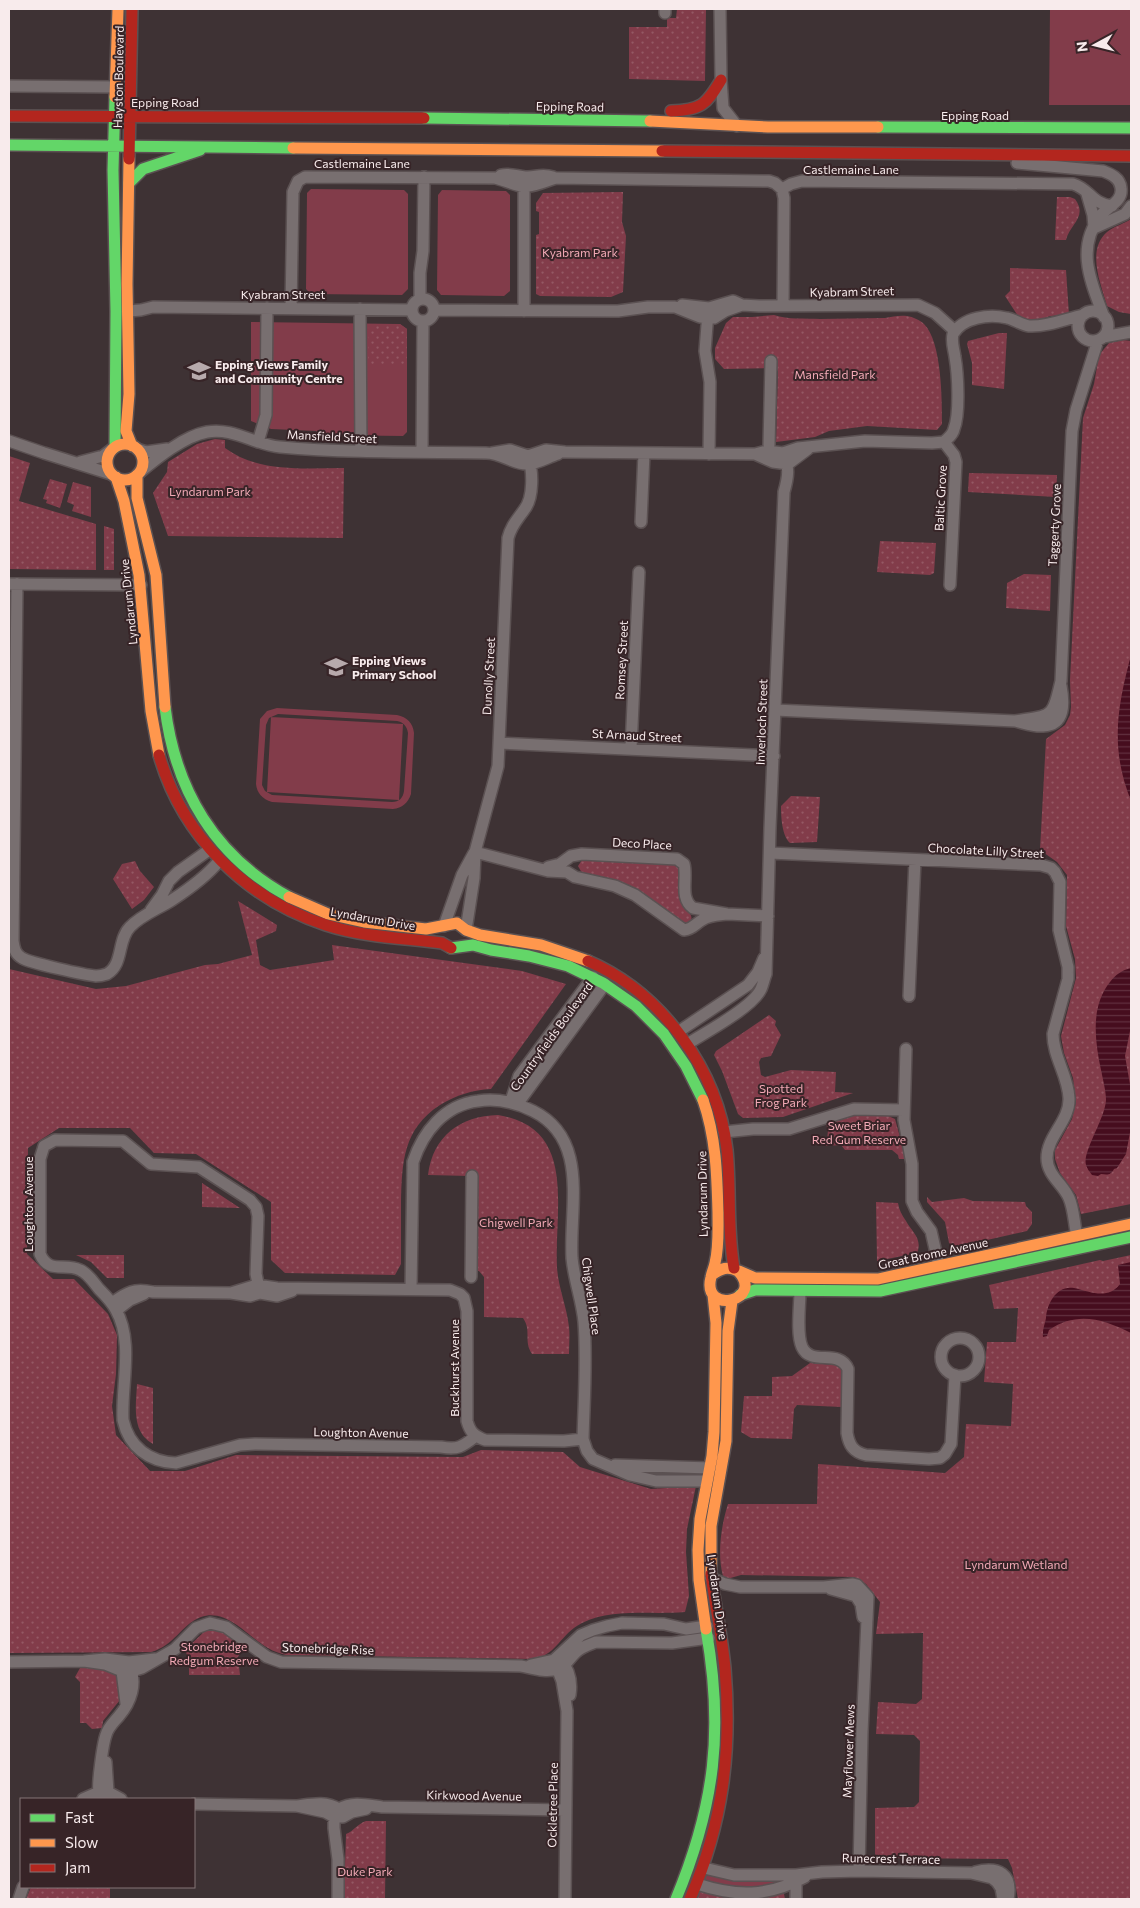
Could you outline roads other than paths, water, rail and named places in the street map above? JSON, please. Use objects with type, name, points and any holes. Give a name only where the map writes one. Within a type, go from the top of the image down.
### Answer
[{"type":"street","name":"Hayston Boulevard","points":[[114,146],[118,9]]},
{"type":"street","name":"Hayston Boulevard","points":[[129,183],[132,9]]},
{"type":"street","points":[[720,9],[723,108],[736,126]]},
{"type":"street","points":[[556,120],[594,112],[694,111],[704,106],[721,80]]},
{"type":"street","name":"Epping Road","points":[[9,86],[116,87]]},
{"type":"street","points":[[116,87],[131,87]]},
{"type":"street","name":"Epping Road","points":[[9,116],[666,121],[736,126],[890,129],[1131,128]]},
{"type":"street","points":[[9,145],[1131,156]]},
{"type":"street","points":[[114,146],[114,285],[116,307],[114,448],[107,461],[114,476]]},
{"type":"street","points":[[9,440],[127,480],[138,474],[142,460],[126,431],[129,394],[129,183],[143,169],[215,146]]},
{"type":"street","points":[[941,155],[1103,171],[1118,180],[1122,188],[1120,196],[1112,206],[1101,214],[1088,242],[1086,256],[1092,283],[1107,330],[1100,339]]},
{"type":"street","name":"Castlemaine Lane","points":[[292,308],[293,192],[298,180],[311,176],[495,178],[524,182],[532,186],[556,178],[769,181],[782,189],[802,181],[1058,184],[1078,186],[1102,205],[1112,206]]},
{"type":"street","points":[[424,177],[423,251],[420,273],[424,300]]},
{"type":"street","points":[[524,182],[524,311]]},
{"type":"street","points":[[782,189],[784,198],[783,306]]},
{"type":"street","points":[[1087,194],[1093,215],[1094,228]]},
{"type":"street","points":[[1094,228],[1125,214],[1131,206]]},
{"type":"street","points":[[1082,336],[1078,322],[1085,314],[1092,294],[1092,283]]},
{"type":"street","points":[[424,300],[432,304],[434,310],[430,319],[423,322],[416,319],[412,310],[414,303],[424,300]]},
{"type":"street","name":"Kyabram Street","points":[[129,307],[141,304],[153,307],[412,310]]},
{"type":"street","name":"Kyabram Street","points":[[710,314],[742,305],[918,305],[935,313],[954,331]]},
{"type":"street","points":[[116,307],[129,307]]},
{"type":"street","points":[[434,310],[618,311],[648,307],[676,307],[710,314],[706,344],[706,360],[710,382],[709,454]]},
{"type":"street","points":[[258,442],[266,415],[267,308]]},
{"type":"street","points":[[360,309],[361,451]]},
{"type":"street","points":[[1047,324],[1096,312],[1105,319],[1131,332]]},
{"type":"street","points":[[784,460],[798,448],[865,441],[944,442],[954,431],[956,424],[957,372],[952,338],[954,331],[970,320],[986,317],[1005,318],[1029,326],[1059,324],[1072,329],[1090,341],[1131,332]]},
{"type":"street","points":[[422,452],[423,322]]},
{"type":"street","name":"Taggerty Grove","points":[[1082,336],[1088,372]]},
{"type":"street","name":"Taggerty Grove","points":[[775,710],[1015,721],[1043,726],[1056,721],[1064,709],[1061,681],[1072,430],[1076,410],[1100,339]]},
{"type":"street","points":[[769,445],[771,361]]},
{"type":"street","name":"Mansfield Street","points":[[138,474],[176,446],[198,434],[214,431],[230,432],[258,442],[280,447],[361,451],[492,453],[510,450],[528,462],[546,450],[644,454],[755,454],[784,460]]},
{"type":"street","name":"Baltic Grove","points":[[944,442],[954,455],[956,462],[950,584]]},
{"type":"street","points":[[79,463],[103,456],[123,444],[134,447]]},
{"type":"street","name":"Mansfield Street","points":[[134,447],[146,452],[157,452],[176,446]]},
{"type":"street","points":[[641,522],[644,454]]},
{"type":"street","name":"Inverloch Street","points":[[682,1048],[746,1006],[761,990],[766,974],[784,460]]},
{"type":"street","name":"Dunolly Street","points":[[466,930],[474,878],[475,852],[496,774],[508,538],[510,528],[528,504],[528,462]]},
{"type":"street","name":"Lyndarum Drive","points":[[138,474],[137,496],[151,550],[157,583],[164,682],[174,756],[184,784],[196,807],[220,843],[268,886],[289,898],[330,914],[426,929],[457,923],[466,930],[493,938],[537,944],[574,955],[600,967],[613,974],[644,997],[678,1032],[713,1135],[717,1183],[716,1261],[712,1274]]},
{"type":"street","name":"Lyndarum Drive","points":[[114,476],[124,498],[141,585],[154,732],[160,760],[171,791],[182,813],[209,850],[219,862],[261,895],[284,909],[306,918],[351,931],[442,943],[449,949],[474,945],[536,957],[570,966],[606,984],[629,1000],[650,1018],[668,1038],[698,1060],[713,1092],[724,1132],[728,1170],[729,1246],[736,1269]]},
{"type":"street","name":"Romsey Street","points":[[630,748],[639,572]]},
{"type":"street","points":[[141,585],[13,584],[11,926],[14,949],[20,957],[89,975],[101,976],[109,973],[115,967],[124,936],[128,929],[148,913],[172,900],[204,877],[228,852]]},
{"type":"street","name":"St Arnaud Street","points":[[499,743],[774,756]]},
{"type":"street","points":[[148,913],[162,895],[169,881],[178,872],[220,843]]},
{"type":"street","name":"Dunolly Street","points":[[444,926],[462,875],[475,852]]},
{"type":"street","name":"Deco Place","points":[[475,852],[548,871],[567,872],[581,878],[616,886],[626,890],[680,929],[689,930],[694,919],[692,907],[686,896],[685,868],[680,860],[582,854],[571,856],[556,865],[538,867]]},
{"type":"street","name":"Chocolate Lilly Street","points":[[770,853],[1041,865],[1051,868],[1058,876],[1060,887],[1059,930],[1067,959],[1068,974],[1053,1034],[1053,1044],[1069,1098],[1064,1121],[1048,1148],[1047,1158],[1048,1168],[1069,1199],[1078,1242]]},
{"type":"street","points":[[581,878],[574,869],[574,865],[582,854]]},
{"type":"street","points":[[909,996],[915,860]]},
{"type":"street","points":[[692,907],[727,914],[768,916]]},
{"type":"street","points":[[689,930],[708,917],[727,914]]},
{"type":"street","points":[[442,943],[440,933],[444,926]]},
{"type":"street","points":[[463,946],[467,936],[466,930]]},
{"type":"street","name":"Inverloch Street","points":[[678,1032],[748,985],[758,972],[767,952]]},
{"type":"street","points":[[593,977],[600,967]]},
{"type":"street","points":[[606,984],[613,974]]},
{"type":"street","name":"Countryfields Boulevard","points":[[515,1102],[519,1076],[593,977]]},
{"type":"street","name":"Countryfields Boulevard","points":[[515,1102],[606,984]]},
{"type":"street","points":[[668,1038],[678,1032]]},
{"type":"street","points":[[906,1049],[904,1125],[912,1164],[912,1201],[917,1212],[931,1231],[941,1278]]},
{"type":"street","name":"Chigwell Place","points":[[411,1289],[413,1162],[418,1147],[437,1120],[457,1107],[477,1101],[515,1102],[536,1112],[552,1124],[571,1159],[573,1178],[572,1256],[584,1325],[583,1439]]},
{"type":"street","points":[[713,1135],[752,1129],[789,1129],[854,1109],[904,1110]]},
{"type":"street","name":"Loughton Avenue","points":[[261,1288],[256,1274],[258,1247],[258,1216],[256,1206],[203,1169],[194,1166],[151,1164],[131,1146],[118,1140],[51,1141],[44,1146],[40,1159],[40,1254],[50,1266],[80,1269],[114,1307],[121,1321],[125,1346],[122,1407],[126,1431],[138,1449],[156,1460],[166,1463],[182,1462],[240,1445],[255,1444],[441,1447],[473,1433]]},
{"type":"street","points":[[472,1176],[472,1277]]},
{"type":"street","name":"Great Brome Avenue","points":[[736,1298],[755,1290],[880,1291],[941,1278],[1078,1242],[1131,1224]]},
{"type":"street","name":"Great Brome Avenue","points":[[736,1269],[755,1278],[878,1280],[939,1266],[1078,1242],[1131,1237]]},
{"type":"street","points":[[722,1267],[736,1269],[744,1280],[744,1286],[736,1298],[721,1301],[713,1294],[710,1285],[712,1274],[722,1267]]},
{"type":"street","points":[[800,1279],[800,1337],[804,1350],[812,1356],[837,1358],[843,1361],[848,1370],[848,1433],[850,1443],[857,1452],[866,1455],[940,1458],[951,1444],[955,1375]]},
{"type":"street","name":"Buckhurst Avenue","points":[[114,1307],[126,1293],[141,1289],[153,1292],[231,1293],[242,1296],[261,1288],[277,1296],[298,1288],[450,1290],[460,1294],[466,1302],[467,1421],[473,1433]]},
{"type":"street","name":"Lyndarum Drive","points":[[690,1899],[704,1868],[718,1814],[727,1745],[728,1709],[720,1630],[711,1578],[710,1552],[705,1530],[708,1481],[717,1472],[715,1416],[716,1319],[713,1294]]},
{"type":"street","name":"Lyndarum Drive","points":[[676,1899],[691,1864],[707,1812],[714,1761],[714,1683],[699,1579],[698,1552],[705,1530],[726,1439],[727,1324],[736,1298]]},
{"type":"street","points":[[473,1433],[485,1440],[564,1441],[583,1439],[584,1446],[590,1455],[608,1465],[644,1480],[708,1481]]},
{"type":"street","points":[[608,1465],[717,1472]]},
{"type":"street","name":"Mayflower Mews","points":[[711,1578],[725,1584],[740,1587],[824,1587],[853,1584],[865,1592],[869,1602],[866,1631],[859,1871]]},
{"type":"street","points":[[715,1602],[740,1587]]},
{"type":"street","name":"Stonebridge Rise","points":[[9,1662],[105,1659],[128,1669],[156,1659],[175,1649],[196,1628],[210,1623],[226,1627],[267,1657],[281,1662],[521,1666],[559,1663]]},
{"type":"street","points":[[559,1663],[581,1635],[607,1626],[622,1623],[664,1624],[686,1630],[708,1632]]},
{"type":"street","points":[[559,1663],[585,1646],[596,1642],[672,1643],[720,1630]]},
{"type":"street","name":"Ockletree Place","points":[[559,1663],[570,1678],[571,1691],[567,1711],[564,1899]]},
{"type":"street","points":[[104,1795],[104,1748],[106,1735],[111,1725],[126,1708],[131,1696],[133,1682],[128,1669]]},
{"type":"street","points":[[88,1798],[104,1795],[117,1798]]},
{"type":"street","points":[[195,1804],[297,1806],[339,1814],[338,1898]]},
{"type":"street","name":"Kirkwood Avenue","points":[[339,1814],[348,1804],[382,1807],[565,1810]]},
{"type":"street","points":[[691,1864],[704,1868]]},
{"type":"street","name":"Runecrest Terrace","points":[[704,1868],[734,1875],[796,1878],[811,1874],[859,1871],[971,1873],[993,1869],[1007,1878],[1010,1886],[1008,1899]]},
{"type":"street","name":"Runecrest Terrace","points":[[971,1873],[992,1878],[1002,1888],[1004,1899]]},
{"type":"street","points":[[796,1878],[796,1899]]},
{"type":"street","name":"Runecrest Terrace","points":[[697,1884],[730,1893],[747,1894],[784,1887],[796,1878]]},
{"type":"street","points":[[685,1880],[697,1884]]},
{"type":"place","name":"Epping Views Family and Community Centre","points":[[199,371]]},
{"type":"place","name":"Epping Views Primary School","points":[[336,667]]},
{"type":"park label","name":"Kyabram Park","points":[[580,252]]},
{"type":"park label","name":"Mansfield Park","points":[[835,374]]},
{"type":"park label","name":"Lyndarum Park","points":[[210,491]]},
{"type":"park label","name":"Spotted Frog Park","points":[[781,1095]]},
{"type":"park label","name":"Sweet Briar Red Gum Reserve","points":[[859,1132]]},
{"type":"park label","name":"Chigwell Park","points":[[516,1222]]},
{"type":"park label","name":"Lyndarum Wetland","points":[[1016,1564]]},
{"type":"park label","name":"Stonebridge Redgum Reserve","points":[[214,1653]]},
{"type":"park label","name":"Duke Park","points":[[365,1871]]}]
